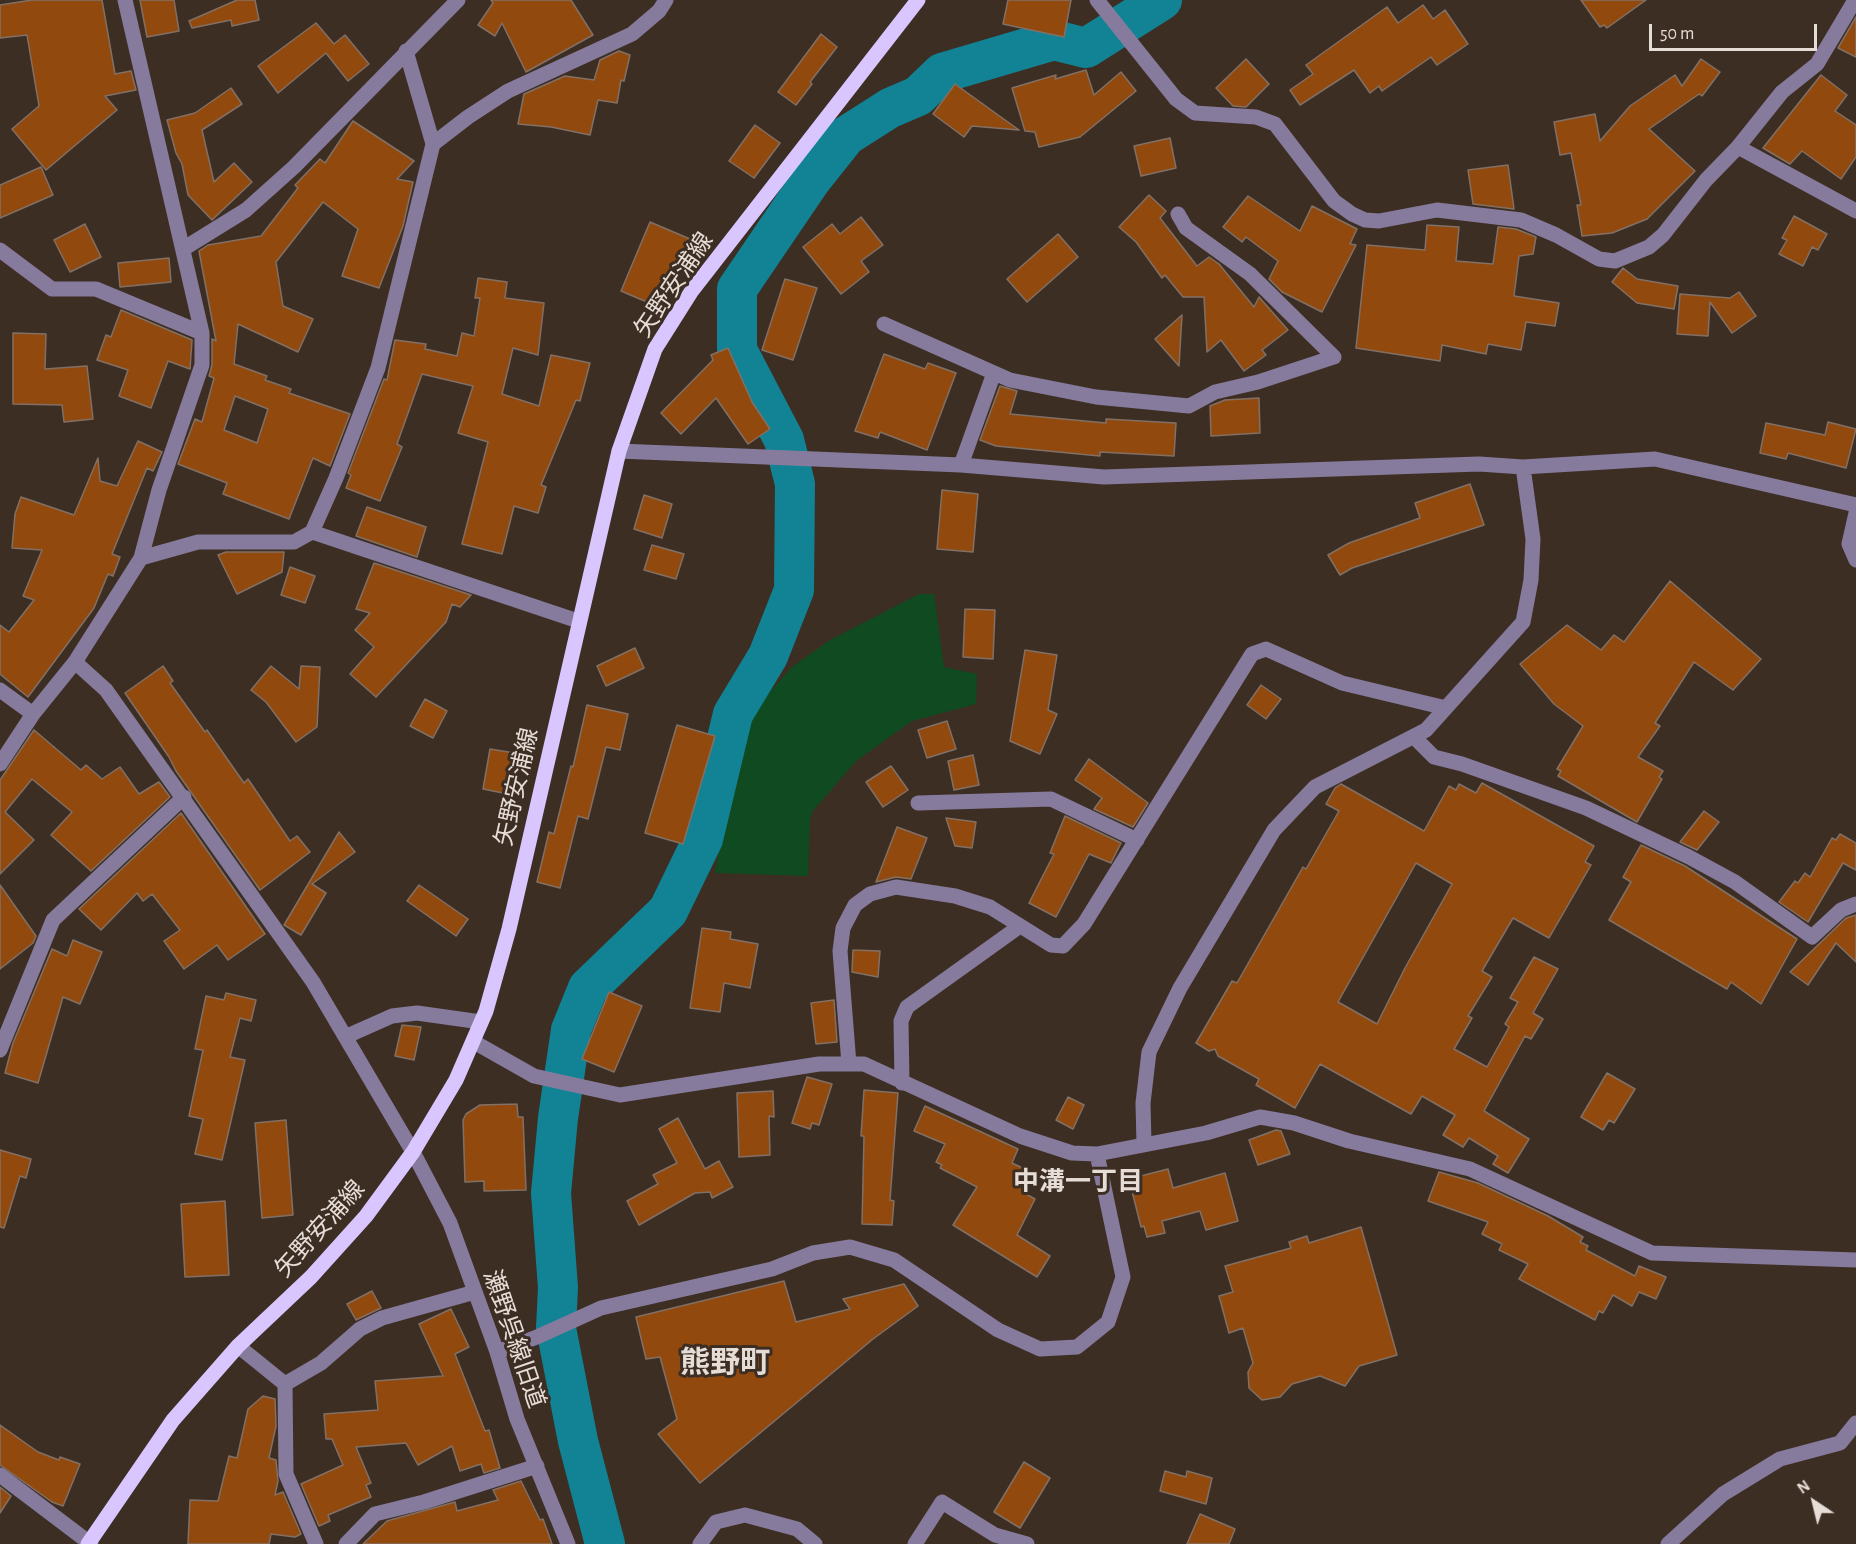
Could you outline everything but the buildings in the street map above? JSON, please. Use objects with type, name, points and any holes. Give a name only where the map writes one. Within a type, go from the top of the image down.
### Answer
[{"type":"main road","name":"矢野安浦線","points":[[89,1544],[173,1420],[238,1346],[311,1277],[366,1216],[412,1152],[456,1080],[482,1022],[508,928],[619,451],[656,349],[691,292],[918,0]]},
{"type":"street","points":[[0,764],[33,714],[75,662],[141,558],[159,490],[202,365],[202,333],[125,0]]},
{"type":"street","points":[[183,249],[246,210],[294,167],[458,0]]},
{"type":"street","points":[[433,144],[468,117],[508,91],[632,34],[659,11],[666,0]]},
{"type":"street","points":[[1097,0],[1176,99],[1195,113],[1256,117],[1275,124],[1334,201],[1365,220],[1397,219],[1437,210],[1521,220],[1556,235],[1599,259],[1615,261],[1649,247],[1663,235],[1706,180],[1738,147],[1782,92],[1818,63],[1856,0]]},
{"type":"street","points":[[141,558],[198,542],[294,542],[312,532],[336,478],[378,368],[433,144],[406,51]]},
{"type":"street","points":[[1738,147],[1856,211]]},
{"type":"street","points":[[884,324],[1010,380],[1096,397],[1188,406],[1215,392],[1258,382],[1334,357],[1250,273],[1186,228],[1178,214]]},
{"type":"street","points":[[0,250],[52,289],[96,289],[202,333]]},
{"type":"street","points":[[961,465],[994,373]]},
{"type":"street","points":[[619,451],[961,465],[1104,477],[1479,464],[1523,467],[1655,459],[1856,505]]},
{"type":"street","points":[[1144,1144],[1143,1103],[1149,1052],[1180,988],[1274,830],[1315,787],[1426,730],[1523,622],[1531,580],[1533,539],[1523,467]]},
{"type":"street","points":[[1856,513],[1849,544],[1856,560]]},
{"type":"street","points":[[312,532],[578,621]]},
{"type":"street","points":[[849,1064],[840,951],[843,928],[855,905],[870,894],[896,887],[955,896],[990,907],[1050,945],[1063,946],[1084,924],[1252,654],[1266,649],[1342,684],[1446,708]]},
{"type":"street","name":"瀬野呉線旧道","points":[[75,662],[106,690],[313,982],[347,1036],[412,1152],[450,1223],[497,1352],[517,1419],[568,1544]]},
{"type":"street","points":[[0,690],[33,714]]},
{"type":"street","points":[[1414,736],[1434,757],[1462,764],[1586,808],[1689,857],[1735,882],[1812,937],[1840,910],[1856,904]]},
{"type":"street","points":[[0,1047],[53,920],[184,797]]},
{"type":"street","points":[[918,803],[1052,799],[1137,840]]},
{"type":"street","points":[[902,1083],[901,1021],[907,1007],[1020,926]]},
{"type":"street","points":[[347,1036],[392,1016],[417,1013],[482,1022]]},
{"type":"street","points":[[474,1042],[534,1076],[620,1095],[819,1064],[864,1064],[1020,1136],[1072,1153],[1097,1154],[1206,1133],[1260,1117],[1294,1123],[1349,1142],[1470,1169],[1652,1253],[1856,1260]]},
{"type":"street","points":[[497,1352],[601,1308],[772,1269],[813,1253],[850,1247],[894,1260],[998,1330],[1040,1349],[1077,1347],[1108,1322],[1123,1277],[1097,1154]]},
{"type":"street","points":[[285,1384],[321,1362],[360,1329],[382,1318],[475,1292]]},
{"type":"street","points":[[238,1346],[285,1384]]},
{"type":"street","points":[[285,1384],[286,1474],[316,1544]]},
{"type":"street","points":[[1668,1544],[1723,1494],[1780,1459],[1840,1443],[1856,1423]]},
{"type":"street","points":[[346,1544],[375,1514],[424,1502],[537,1466]]},
{"type":"street","points":[[0,1475],[89,1544]]},
{"type":"street","points":[[915,1544],[942,1502],[994,1535],[1027,1544]]},
{"type":"street","points":[[700,1544],[716,1522],[745,1515],[796,1529],[815,1544]]},
{"type":"green space","points":[[919,594],[934,594],[944,667],[977,674],[976,704],[912,721],[856,761],[813,811],[810,819],[808,876],[715,873],[739,736],[766,696],[792,667],[830,640]]},
{"type":"waterway","points":[[605,1544],[578,1441],[556,1328],[558,1288],[551,1193],[558,1118],[571,1030],[588,988],[668,911],[703,839],[733,714],[768,656],[794,590],[795,484],[784,440],[737,350],[737,289],[811,180],[846,136],[890,108],[918,96],[942,73],[1054,40],[1086,48],[1162,0]]},
{"type":"district","name":"中溝一丁目","points":[[1078,1182]]},
{"type":"district","name":"熊野町","points":[[725,1363]]}]
